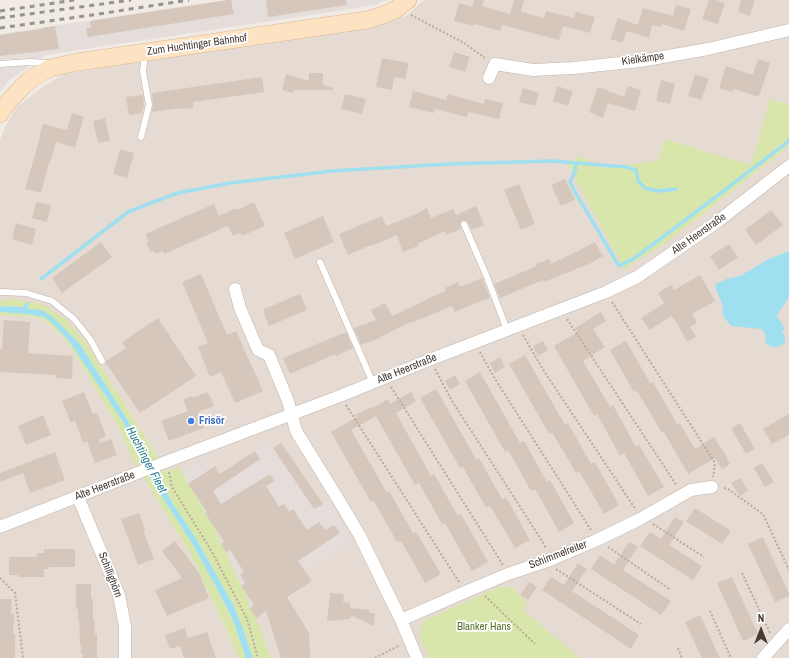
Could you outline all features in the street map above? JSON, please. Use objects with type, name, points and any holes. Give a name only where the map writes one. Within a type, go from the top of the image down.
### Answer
[{"type":"street","name":"Zum Huchtinger Bahnhof","points":[[0,114],[17,91],[32,78],[50,68],[64,64],[367,20],[395,10],[408,0]]},
{"type":"street","name":"Kielkämpe","points":[[494,64],[533,70],[573,68],[640,61],[708,49],[789,30]]},
{"type":"street","points":[[489,78],[494,64]]},
{"type":"street","name":"Alte Heerstraße","points":[[0,527],[606,292],[637,277],[680,248],[717,222],[789,166]]},
{"type":"street","points":[[235,289],[240,308],[258,350],[269,355],[288,402],[296,431],[360,536],[401,620],[417,658]]},
{"type":"street","name":"Schimmelreiter","points":[[401,620],[477,586],[550,560],[599,539],[643,517],[691,490],[712,487]]},
{"type":"street","name":"Schillighörn","points":[[78,497],[120,595],[125,626],[125,658]]},
{"type":"street","points":[[763,658],[789,628]]},
{"type":"lane","points":[[140,137],[149,105],[143,71],[145,52]]},
{"type":"lane","points":[[0,64],[30,62],[64,64]]},
{"type":"lane","points":[[464,224],[487,277],[513,328]]},
{"type":"lane","points":[[320,262],[373,382]]},
{"type":"lane","points":[[0,292],[26,293],[52,301],[74,318],[90,339],[102,361]]},
{"type":"path","points":[[412,16],[464,43],[494,64]]},
{"type":"path","points":[[606,292],[715,463],[712,487],[728,489],[763,514],[789,570]]},
{"type":"path","points":[[562,309],[570,324],[683,494]]},
{"type":"path","points":[[513,328],[542,368],[630,501],[643,517],[704,556]]},
{"type":"path","points":[[475,342],[492,374],[599,539],[606,546],[671,590]]},
{"type":"path","points":[[429,360],[452,401],[544,544],[550,560],[556,569],[641,624]]},
{"type":"path","points":[[385,378],[508,574]]},
{"type":"path","points":[[340,396],[464,592]]},
{"type":"path","points":[[168,461],[172,487],[212,552],[247,619],[258,658]]},
{"type":"path","points":[[742,573],[769,633],[778,641]]},
{"type":"path","points":[[0,578],[16,592],[23,658]]},
{"type":"path","points":[[477,586],[486,597],[535,644]]},
{"type":"path","points":[[710,611],[731,658]]},
{"type":"path","points":[[375,658],[409,641]]},
{"type":"path","points":[[678,648],[682,658]]},
{"type":"shaded area","points":[[227,0],[387,0],[376,5],[46,55],[8,81],[0,92],[0,34]]},
{"type":"shaded area","points":[[424,0],[789,0],[789,658],[271,658],[256,618],[164,473],[155,453],[85,341],[11,299],[0,301],[0,140],[5,127],[17,107],[41,88],[64,74],[379,25],[406,16]]},
{"type":"shaded area","points":[[0,315],[43,319],[68,343],[118,426],[134,460],[191,555],[238,658],[0,658]]},
{"type":"shaded area","points":[[267,442],[273,448],[281,443],[322,504],[329,499],[352,541],[306,572],[312,581],[256,618],[250,608],[247,595],[241,586],[216,530],[182,472],[210,459],[220,474]]},
{"type":"green space","points":[[770,99],[789,104],[789,146],[666,243],[624,269],[567,163],[580,156],[602,168],[657,161],[665,139],[751,165]]},
{"type":"green space","points":[[11,299],[42,304],[65,319],[85,341],[155,453],[164,472],[179,467],[216,530],[241,586],[247,595],[250,608],[256,618],[271,658],[253,658],[234,606],[194,535],[171,501],[148,454],[80,344],[55,319],[21,307],[0,306],[0,301]]},
{"type":"green space","points":[[0,312],[44,317],[69,341],[123,422],[153,483],[193,545],[233,620],[246,658],[238,658],[191,555],[133,460],[118,426],[68,343],[43,319],[0,315]]},
{"type":"green space","name":"Blanker Hans","points":[[499,587],[512,587],[527,602],[523,610],[580,658],[429,658],[419,635],[423,621]]},
{"type":"water","points":[[789,251],[789,297],[777,315],[785,329],[782,332],[785,337],[785,342],[779,347],[772,347],[765,344],[766,336],[762,329],[731,326],[723,316],[723,308],[715,286],[716,284],[729,278],[740,276],[767,260]]},
{"type":"water","points":[[0,306],[21,307],[44,311],[55,319],[80,344],[148,454],[171,501],[194,535],[234,606],[253,658],[246,658],[233,620],[193,545],[153,483],[123,422],[69,341],[44,317],[0,312]]},
{"type":"building","points":[[231,0],[234,14],[88,37],[86,28],[91,28],[90,21]]},
{"type":"building","points":[[266,0],[346,0],[347,5],[268,17]]},
{"type":"building","points":[[474,0],[484,0],[482,6],[510,14],[514,0],[524,0],[521,12],[544,18],[546,11],[574,18],[576,12],[595,17],[590,33],[563,26],[559,40],[502,25],[500,31],[474,24],[473,26],[454,21],[459,3],[472,7]]},
{"type":"building","points":[[709,0],[716,0],[725,3],[718,24],[702,19]]},
{"type":"building","points":[[741,0],[755,0],[750,16],[738,12]]},
{"type":"building","points":[[676,5],[691,9],[684,31],[662,24],[660,27],[652,25],[649,38],[627,31],[622,43],[610,39],[618,18],[638,25],[643,8],[673,16]]},
{"type":"building","points":[[55,26],[59,49],[0,56],[0,35]]},
{"type":"building","points":[[454,52],[470,57],[465,72],[449,67]]},
{"type":"building","points":[[382,58],[409,63],[405,79],[394,77],[392,90],[376,87]]},
{"type":"building","points":[[758,59],[770,63],[759,97],[734,89],[732,92],[719,88],[726,66],[753,75]]},
{"type":"building","points":[[309,73],[323,73],[323,85],[333,88],[333,90],[294,90],[293,93],[282,90],[286,74],[309,81]]},
{"type":"building","points":[[695,74],[709,79],[701,100],[688,96]]},
{"type":"building","points":[[262,77],[264,92],[193,102],[193,108],[179,108],[152,112],[152,93]]},
{"type":"building","points":[[661,80],[675,84],[670,104],[656,101]]},
{"type":"building","points":[[557,86],[573,91],[568,106],[553,101]]},
{"type":"building","points":[[628,86],[641,90],[635,111],[608,103],[603,118],[589,112],[598,87],[624,97]]},
{"type":"building","points":[[523,88],[539,93],[535,106],[519,102]]},
{"type":"building","points":[[413,91],[446,100],[448,94],[484,104],[485,99],[503,103],[499,119],[468,112],[467,117],[435,109],[434,113],[409,107]]},
{"type":"building","points":[[345,94],[366,99],[362,114],[341,109]]},
{"type":"building","points":[[143,95],[144,105],[142,113],[129,115],[126,97]]},
{"type":"building","points":[[72,113],[84,117],[75,148],[56,142],[41,193],[25,189],[43,124],[67,130]]},
{"type":"building","points":[[105,118],[110,141],[98,143],[93,121]]},
{"type":"building","points":[[120,149],[134,153],[127,178],[113,174]]},
{"type":"building","points":[[565,179],[575,200],[561,206],[551,185]]},
{"type":"building","points":[[519,184],[535,224],[521,230],[504,190]]},
{"type":"building","points":[[36,202],[51,205],[47,222],[32,218]]},
{"type":"building","points":[[254,202],[265,226],[242,236],[240,233],[233,236],[228,226],[164,254],[163,251],[155,254],[154,251],[151,252],[146,242],[149,241],[145,234],[214,204],[219,216]]},
{"type":"building","points":[[476,206],[484,225],[472,230],[467,221],[463,220],[460,223],[461,229],[446,235],[445,231],[417,244],[418,246],[403,252],[397,235],[348,255],[339,234],[382,216],[386,226],[427,208],[431,218],[453,209],[456,215]]},
{"type":"building","points":[[771,210],[783,225],[756,245],[745,230]]},
{"type":"building","points":[[323,216],[334,242],[295,259],[284,233]]},
{"type":"building","points":[[16,223],[36,229],[32,245],[12,239]]},
{"type":"building","points":[[101,242],[112,257],[62,293],[52,278]]},
{"type":"building","points":[[595,242],[603,256],[591,263],[544,282],[543,280],[500,298],[494,284],[537,266],[536,264],[549,259],[551,264]]},
{"type":"building","points":[[729,244],[738,257],[719,270],[710,256]]},
{"type":"building","points":[[201,274],[227,335],[236,331],[263,391],[235,403],[221,372],[210,377],[198,347],[208,343],[182,282]]},
{"type":"building","points":[[700,275],[715,301],[692,314],[697,323],[690,327],[696,337],[687,342],[674,318],[673,319],[671,316],[650,330],[641,318],[664,303],[658,293],[671,285],[674,290]]},
{"type":"building","points":[[482,278],[490,298],[455,312],[452,306],[411,323],[410,322],[377,339],[361,345],[354,328],[376,320],[371,310],[385,303],[392,316],[446,291],[445,288],[458,282],[460,287]]},
{"type":"building","points":[[300,294],[307,310],[269,326],[264,309]]},
{"type":"building","points":[[601,312],[606,321],[593,329],[605,347],[583,361],[610,407],[613,405],[636,447],[639,445],[664,487],[648,496],[624,453],[620,456],[597,414],[594,416],[554,346],[578,332],[575,328]]},
{"type":"building","points":[[158,318],[196,376],[140,413],[106,361],[126,348],[122,342]]},
{"type":"building","points":[[4,320],[30,322],[28,353],[73,356],[72,379],[56,378],[56,375],[0,372],[0,349],[2,349]]},
{"type":"building","points":[[346,332],[353,348],[336,356],[335,354],[290,374],[283,358]]},
{"type":"building","points":[[543,341],[548,350],[538,356],[533,346]]},
{"type":"building","points":[[626,341],[650,383],[653,382],[677,424],[680,423],[695,449],[714,437],[730,464],[722,469],[715,458],[688,474],[664,432],[662,433],[637,391],[634,392],[610,350]]},
{"type":"building","points":[[525,355],[565,425],[568,423],[591,464],[595,462],[619,505],[604,514],[579,471],[576,473],[552,432],[549,434],[509,364]]},
{"type":"building","points":[[500,357],[505,367],[495,373],[490,363]]},
{"type":"building","points":[[480,372],[520,443],[524,441],[547,482],[550,480],[574,523],[559,532],[535,489],[531,491],[508,450],[505,452],[465,381]]},
{"type":"building","points":[[455,375],[460,384],[450,390],[445,381]]},
{"type":"building","points":[[436,389],[476,459],[479,458],[502,499],[506,497],[530,540],[515,548],[490,506],[486,508],[463,467],[460,468],[420,398]]},
{"type":"building","points":[[84,392],[93,414],[97,413],[106,436],[99,440],[100,443],[111,439],[117,455],[95,463],[87,441],[83,443],[75,421],[71,423],[62,401]]},
{"type":"building","points":[[207,392],[214,406],[198,412],[204,428],[169,441],[161,421],[188,411],[183,400],[192,396],[193,398]]},
{"type":"building","points":[[411,392],[416,401],[396,413],[431,476],[434,474],[458,516],[461,514],[488,562],[472,571],[445,523],[442,524],[419,483],[415,485],[376,416],[351,430],[387,493],[389,491],[413,533],[416,532],[441,574],[425,583],[401,541],[397,542],[373,500],[371,502],[331,432],[357,417],[355,415],[371,407],[372,408],[388,399],[390,404]]},
{"type":"building","points":[[789,414],[789,435],[772,444],[763,429]]},
{"type":"building","points":[[43,415],[51,435],[26,445],[18,426]]},
{"type":"building","points":[[740,423],[755,449],[746,454],[731,428]]},
{"type":"building","points":[[281,443],[323,504],[314,509],[273,448]]},
{"type":"building","points":[[255,451],[260,459],[213,491],[221,504],[270,474],[274,481],[266,486],[279,507],[284,504],[289,512],[293,509],[307,530],[319,522],[325,530],[334,525],[340,533],[298,561],[312,581],[287,597],[309,633],[310,658],[281,658],[266,611],[256,618],[250,608],[254,605],[241,586],[245,583],[240,574],[244,572],[230,550],[226,552],[221,544],[224,542],[205,513],[207,512],[188,484],[215,466],[220,474]]},
{"type":"building","points":[[55,452],[65,480],[30,493],[23,473],[0,482],[0,473]]},
{"type":"building","points":[[762,463],[774,482],[765,487],[754,468]]},
{"type":"building","points":[[740,478],[748,490],[740,496],[731,483]]},
{"type":"building","points":[[695,508],[731,531],[722,544],[686,521]]},
{"type":"building","points":[[139,513],[145,530],[143,530],[154,559],[138,565],[121,519]]},
{"type":"building","points":[[675,517],[684,522],[669,545],[702,566],[693,580],[640,546],[650,532],[661,539]]},
{"type":"building","points":[[763,537],[789,594],[789,596],[775,602],[748,544]]},
{"type":"building","points":[[175,541],[199,573],[209,598],[167,616],[155,590],[182,578],[162,551]]},
{"type":"building","points":[[629,542],[638,547],[623,570],[671,601],[661,615],[591,569],[600,555],[614,565]]},
{"type":"building","points":[[44,549],[75,549],[75,567],[49,567],[49,569],[44,569],[44,577],[18,577],[18,575],[9,575],[9,557],[37,557],[37,553],[44,553]]},
{"type":"building","points":[[578,563],[587,569],[572,591],[639,635],[631,649],[542,590],[551,577],[564,585]]},
{"type":"building","points":[[732,577],[758,634],[743,641],[717,583]]},
{"type":"building","points":[[529,582],[537,587],[528,600],[520,595]]},
{"type":"building","points":[[76,584],[91,584],[93,619],[95,634],[97,634],[97,658],[83,658],[83,654],[81,654],[78,609],[76,609]]},
{"type":"building","points":[[330,593],[344,594],[343,602],[350,603],[350,608],[370,610],[369,613],[375,613],[374,626],[352,616],[350,619],[327,621]]},
{"type":"building","points":[[0,599],[12,599],[11,614],[14,614],[13,634],[15,634],[15,658],[0,658]]},
{"type":"building","points":[[700,615],[720,658],[702,658],[685,622]]},
{"type":"building","points":[[185,628],[188,638],[207,632],[216,658],[184,658],[180,646],[170,649],[165,635]]},
{"type":"waterway","points":[[576,163],[575,171],[570,182],[619,266],[633,259],[671,231],[789,140]]},
{"type":"waterway","points":[[41,279],[128,212],[178,193],[230,183],[332,171],[449,164],[552,161],[626,167],[636,170],[638,181],[645,188],[657,191],[676,189]]},
{"type":"waterway","name":"Huchtinger Fleet","points":[[23,311],[27,304]]},
{"type":"railway","points":[[0,11],[75,0]]},
{"type":"railway","points":[[0,18],[131,0]]},
{"type":"railway","points":[[0,28],[189,0]]},
{"type":"place","name":"Frisör","points":[[191,421]]}]
